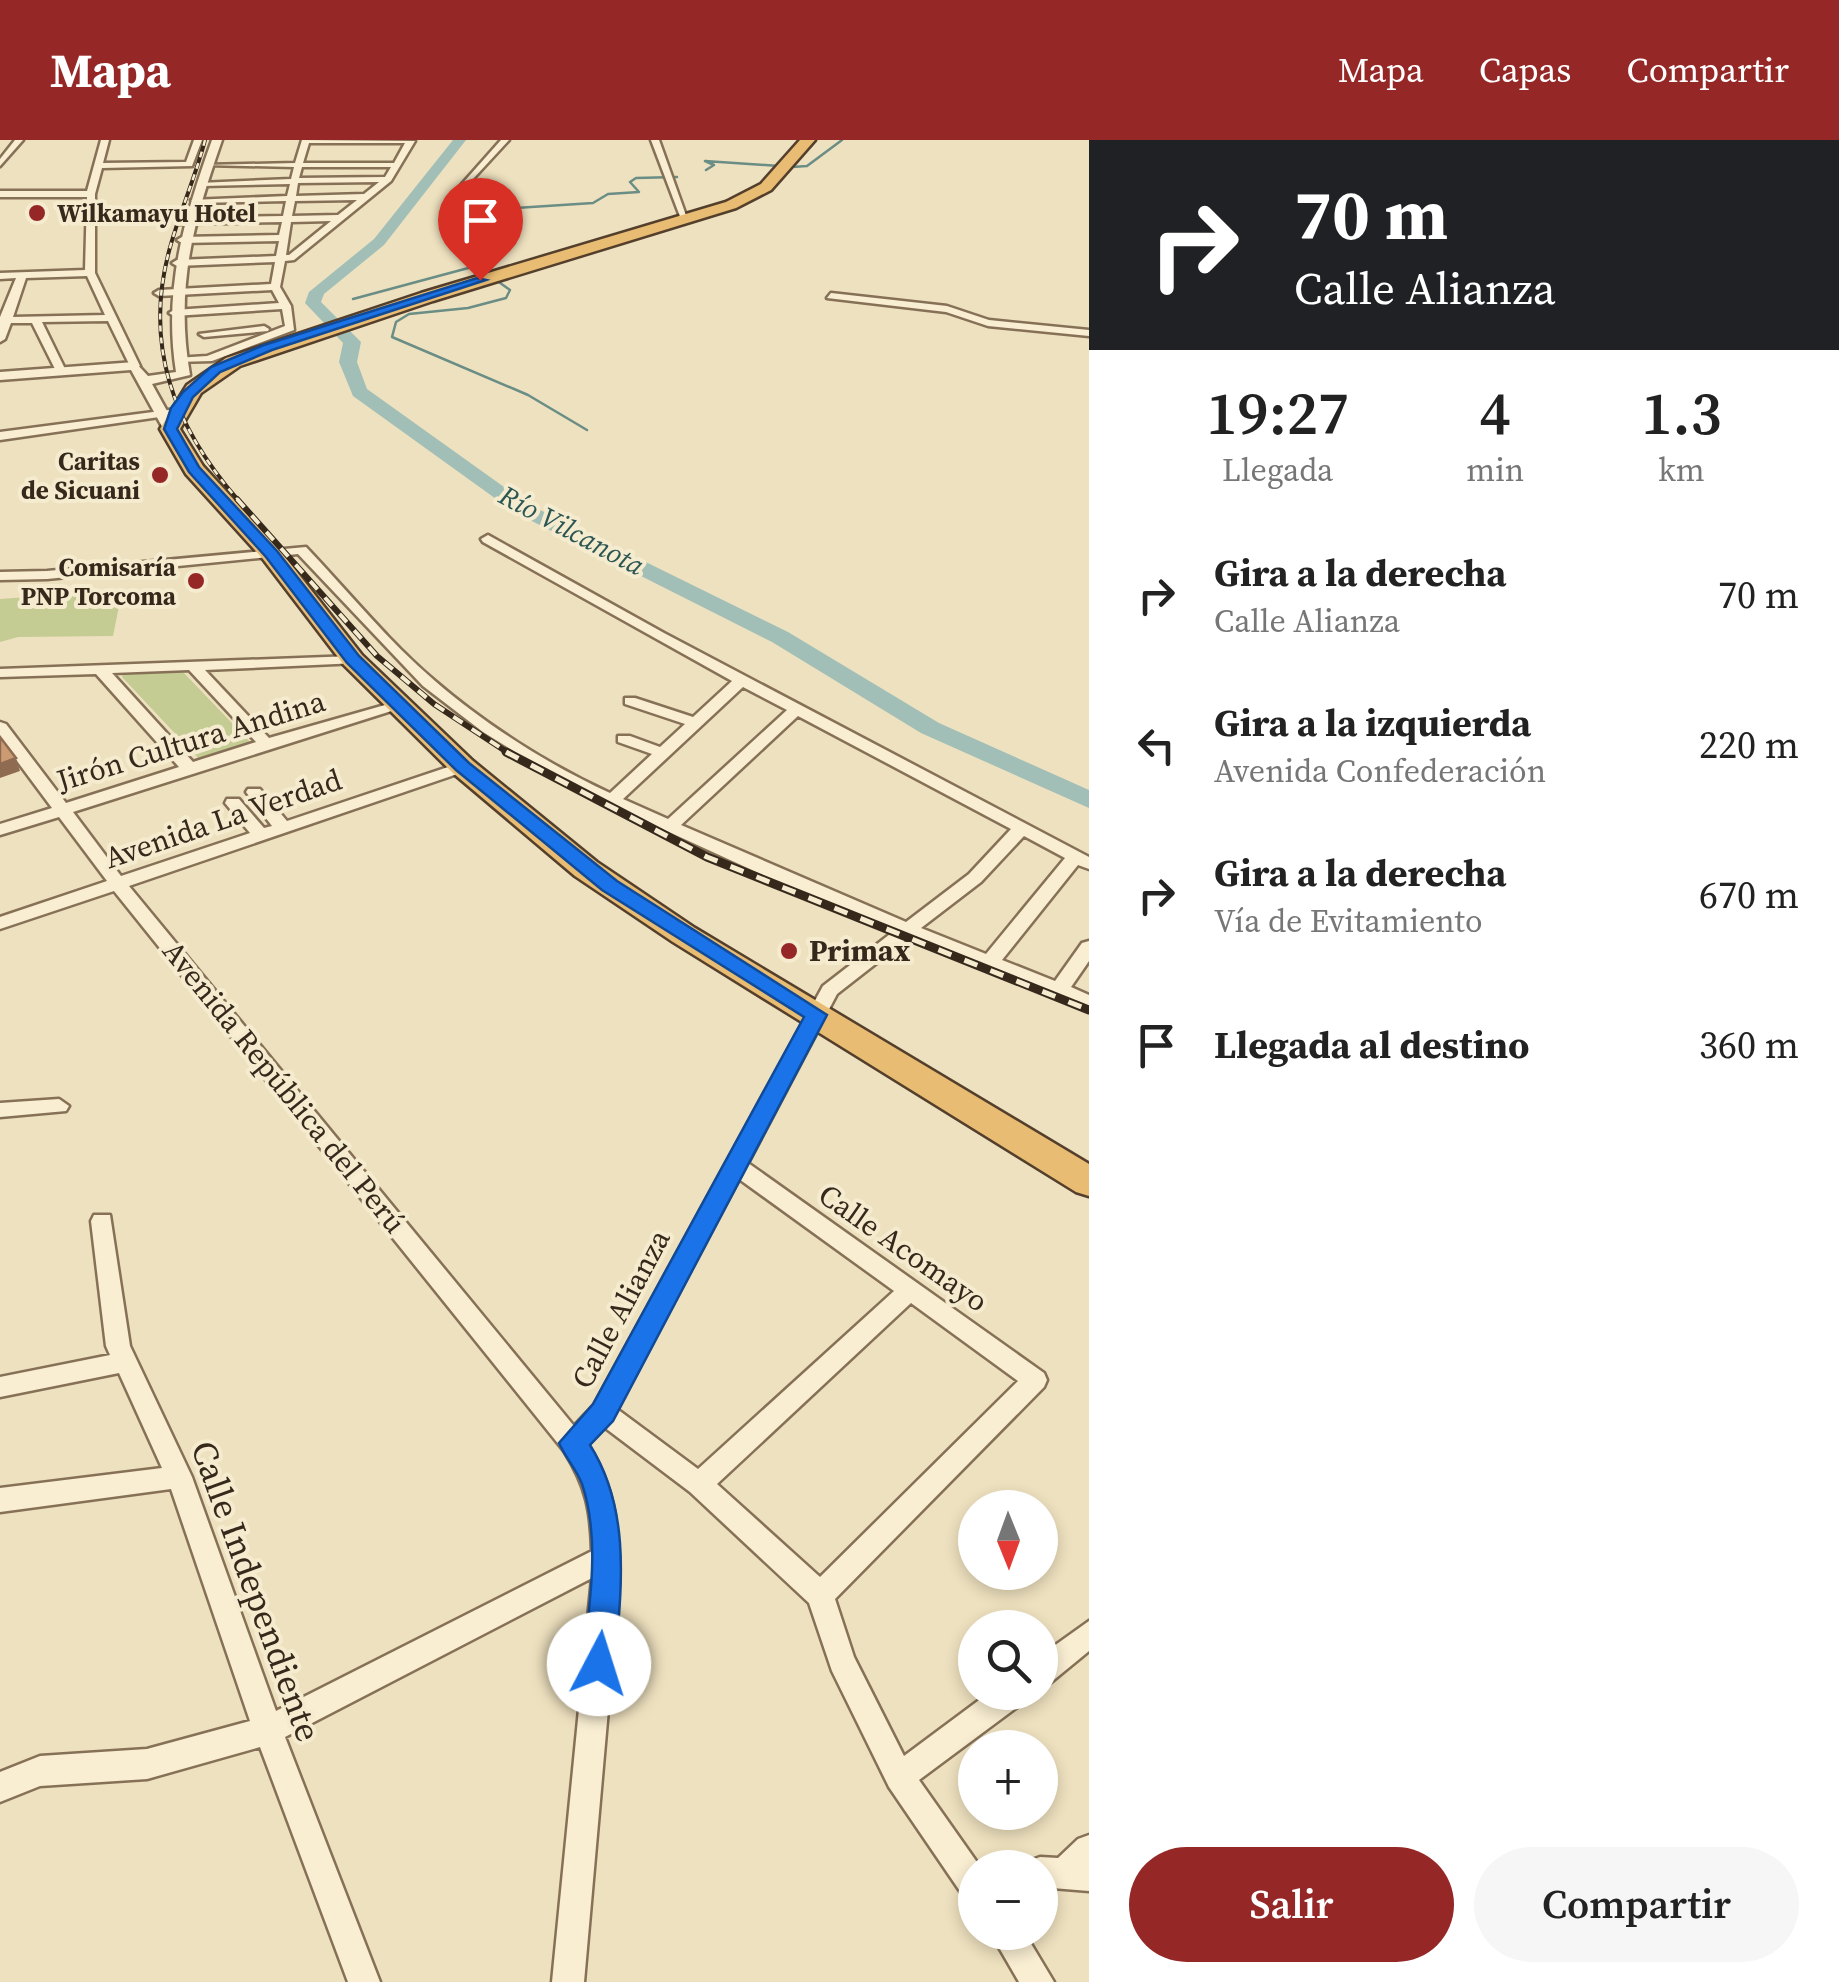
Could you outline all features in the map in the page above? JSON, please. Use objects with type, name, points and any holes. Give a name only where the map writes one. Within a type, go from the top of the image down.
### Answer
[{"type":"highway","points":[[808,140],[759,192],[685,219],[372,314],[292,333],[206,376],[170,418],[194,469],[272,554],[353,660],[463,766],[602,880],[684,935],[1089,1182]]},
{"type":"street","points":[[0,164],[18,140]]},
{"type":"street","points":[[105,140],[90,194],[90,273],[143,381],[170,418]]},
{"type":"street","points":[[96,166],[189,164],[198,140]]},
{"type":"street","points":[[181,368],[174,313],[178,263],[185,220],[217,140]]},
{"type":"street","points":[[292,333],[286,306],[275,287],[290,198],[306,140],[411,140]]},
{"type":"street","points":[[338,164],[347,140]]},
{"type":"street","points":[[178,263],[291,258],[388,179],[411,140]]},
{"type":"street","points":[[457,192],[505,140]]},
{"type":"street","points":[[655,140],[685,219]]},
{"type":"street","points":[[377,164],[384,141]]},
{"type":"street","points":[[208,165],[397,165]]},
{"type":"street","points":[[203,183],[388,179]]},
{"type":"street","points":[[0,194],[90,194]]},
{"type":"street","points":[[195,200],[368,197]]},
{"type":"street","points":[[185,220],[342,218]]},
{"type":"street","points":[[182,240],[286,238]]},
{"type":"street","points":[[0,276],[90,273]]},
{"type":"street","points":[[0,338],[22,275]]},
{"type":"street","points":[[159,294],[275,287]]},
{"type":"street","points":[[832,296],[947,309],[988,323],[1089,333]]},
{"type":"street","points":[[174,313],[286,306]]},
{"type":"street","points":[[4,319],[110,318]]},
{"type":"street","points":[[35,319],[61,371]]},
{"type":"street","points":[[204,334],[292,333]]},
{"type":"street","points":[[143,381],[292,333]]},
{"type":"street","points":[[0,376],[135,366]]},
{"type":"street","points":[[181,368],[206,376]]},
{"type":"street","points":[[0,436],[170,418]]},
{"type":"street","points":[[488,540],[1082,861],[990,962]]},
{"type":"street","points":[[0,576],[47,575],[301,550],[428,683],[489,729],[612,800],[670,828],[1089,1002]]},
{"type":"street","points":[[0,673],[353,660]]},
{"type":"street","points":[[193,666],[266,744]]},
{"type":"street","points":[[102,670],[190,769]]},
{"type":"street","points":[[612,800],[742,680]]},
{"type":"street","points":[[630,700],[696,723]]},
{"type":"street","name":"Jirón Cultura Andina","points":[[0,830],[266,744],[399,706]]},
{"type":"street","points":[[670,828],[682,812],[797,709]]},
{"type":"street","name":"Avenida República del Perú","points":[[0,727],[118,884],[573,1443]]},
{"type":"street","points":[[624,739],[663,753]]},
{"type":"street","name":"Avenida La Verdad","points":[[0,924],[463,766]]},
{"type":"street","points":[[254,792],[278,818],[280,828]]},
{"type":"street","points":[[233,803],[261,835]]},
{"type":"street","name":"Calle Alianza","points":[[573,1443],[603,1412],[830,990],[975,878],[1021,829]]},
{"type":"street","points":[[1058,990],[1089,947]]},
{"type":"street","points":[[0,1110],[58,1106]]},
{"type":"street","name":"Calle Acomayo","points":[[736,1165],[1036,1380],[820,1594]]},
{"type":"street","name":"Calle Independiente","points":[[102,1220],[118,1346],[179,1477],[268,1730],[364,1982]]},
{"type":"street","points":[[699,1484],[910,1290]]},
{"type":"street","points":[[0,1386],[124,1362]]},
{"type":"street","points":[[603,1412],[699,1484],[820,1594],[842,1661],[899,1777],[958,1856]]},
{"type":"street","points":[[568,1982],[606,1585],[604,1520],[595,1479],[573,1443]]},
{"type":"street","points":[[0,1500],[179,1477]]},
{"type":"street","points":[[0,1787],[40,1772],[146,1764],[268,1730],[605,1558]]},
{"type":"street","points":[[1058,1659],[1089,1634]]},
{"type":"street","points":[[899,1777],[990,1710]]},
{"type":"street","points":[[1065,1874],[1089,1850]]},
{"type":"street","points":[[1018,1950],[1038,1982]]},
{"type":"green space","points":[[69,594],[117,597],[120,601],[113,636],[18,637],[0,642],[0,599]]},
{"type":"green space","points":[[183,672],[253,745],[201,761],[122,677]]},
{"type":"building","points":[[0,737],[16,758],[0,764]]},
{"type":"waterway","name":"Río Vilcanota","points":[[460,140],[379,242],[317,292],[313,303],[352,342],[348,362],[359,392],[521,508],[780,637],[930,728],[1089,800]]},
{"type":"waterway","points":[[792,167],[807,166],[842,140]]},
{"type":"waterway","points":[[706,170],[714,165],[705,161],[779,166]]},
{"type":"waterway","points":[[487,275],[464,253],[451,224],[455,217],[471,211],[593,203],[608,194],[639,192],[630,182],[636,178],[677,177]]},
{"type":"waterway","points":[[353,299],[472,267]]},
{"type":"waterway","points":[[496,280],[510,290],[506,298],[468,308],[409,314],[396,322],[392,337],[528,395],[587,430]]},
{"type":"railway","points":[[205,140],[163,280],[162,349],[169,382],[196,443],[239,501]]},
{"type":"railway","points":[[237,499],[377,656],[434,704],[510,754]]},
{"type":"railway","points":[[506,752],[707,857],[1089,1010]]},
{"type":"place","name":"Wilkamayu Hotel","points":[[37,213]]},
{"type":"place","name":"Caritas de Sicuani","points":[[160,475]]},
{"type":"place","name":"Comisaría PNP Torcoma","points":[[196,581]]},
{"type":"place","name":"Primax","points":[[789,951]]},
{"type":"route","points":[[480,280],[268,347],[216,370],[188,394],[170,429],[194,469],[272,554],[353,660],[463,766],[586,869],[684,935],[816,1015],[603,1412],[573,1443],[595,1479],[604,1520],[606,1585],[599,1664]]}]
